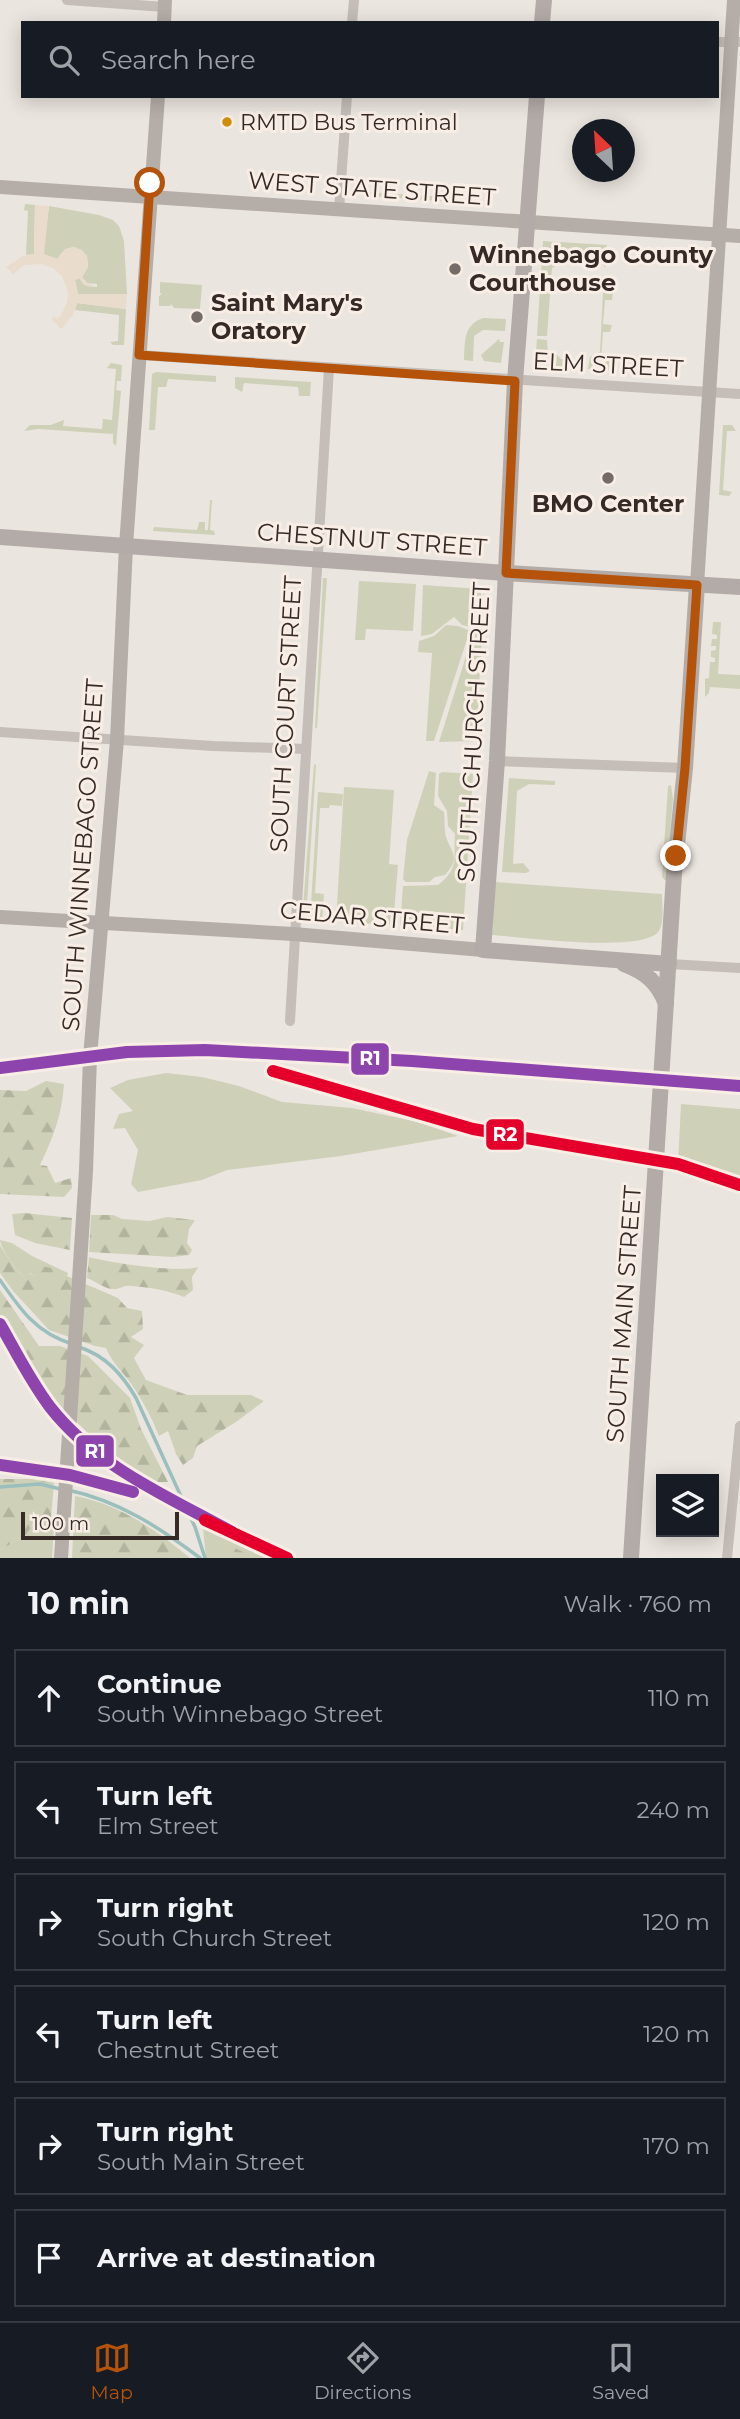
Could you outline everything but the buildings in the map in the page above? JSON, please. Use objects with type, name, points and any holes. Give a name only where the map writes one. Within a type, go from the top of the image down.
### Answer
[{"type":"main road","points":[[542,21],[544,0]]},
{"type":"main road","name":"SOUTH MAIN STREET","points":[[631,1558],[674,874],[685,768],[697,585],[729,42],[734,0]]},
{"type":"main road","name":"SOUTH WINNEBAGO STREET","points":[[61,1558],[86,1171],[90,1056],[117,740],[126,547],[158,98]]},
{"type":"main road","name":"SOUTH CHURCH STREET","points":[[483,950],[497,761],[515,381],[537,98]]},
{"type":"main road","name":"WEST STATE STREET","points":[[0,187],[740,236]]},
{"type":"main road","name":"CHESTNUT STREET","points":[[0,537],[740,587]]},
{"type":"main road","name":"CEDAR STREET","points":[[0,917],[293,934],[669,964]]},
{"type":"main road","points":[[615,960],[640,970],[650,978],[658,986],[666,1005]]},
{"type":"street","points":[[67,0],[165,4]]},
{"type":"street","points":[[352,21],[354,0]]},
{"type":"street","points":[[340,209],[347,98]]},
{"type":"street","name":"ELM STREET","points":[[139,355],[740,394]]},
{"type":"street","name":"SOUTH COURT STREET","points":[[290,1021],[293,934],[329,368]]},
{"type":"street","points":[[0,732],[306,749]]},
{"type":"street","points":[[497,761],[685,768]]},
{"type":"street","name":"CEDAR STREET","points":[[669,964],[740,968]]},
{"type":"street","points":[[727,1558],[735,1512],[740,1426]]},
{"type":"green space","points":[[367,192],[462,198],[459,202],[367,196]]},
{"type":"green space","points":[[25,204],[35,205],[34,254],[26,255],[28,211],[24,210]]},
{"type":"green space","points":[[49,206],[99,215],[113,220],[119,226],[124,241],[127,294],[78,294],[75,280],[79,278],[87,286],[97,287],[97,284],[87,283],[82,277],[88,267],[87,256],[74,247],[65,249],[57,259],[43,254]]},
{"type":"green space","points":[[543,241],[607,245],[605,268],[603,264],[597,266],[597,254],[561,252],[560,263],[552,268],[547,336],[537,336]]},
{"type":"green space","points":[[160,282],[202,285],[200,309],[174,308],[171,304],[159,306],[159,296],[162,294]]},
{"type":"green space","points":[[603,292],[613,292],[612,300],[605,300],[603,324],[612,325],[610,332],[603,332],[601,360],[609,361],[609,370],[588,369],[590,357],[600,352]]},
{"type":"green space","points":[[77,303],[126,309],[124,345],[113,345],[110,342],[118,341],[119,315],[75,310]]},
{"type":"green space","points":[[483,318],[506,319],[505,331],[483,330],[474,336],[473,361],[464,360],[468,330]]},
{"type":"green space","points":[[499,339],[504,342],[501,363],[484,361],[481,355]]},
{"type":"green space","points":[[537,339],[547,340],[548,356],[555,353],[561,359],[571,361],[572,368],[535,366]]},
{"type":"green space","points":[[111,363],[122,365],[121,381],[117,381],[116,390],[121,391],[116,446],[113,443],[113,434],[38,429],[24,431],[30,425],[51,425],[64,420],[63,426],[102,429],[103,419],[112,420],[116,369],[107,368]]},
{"type":"green space","points":[[156,372],[216,376],[216,382],[168,379],[166,387],[158,387],[155,430],[149,430],[152,374]]},
{"type":"green space","points":[[235,377],[311,382],[310,396],[299,396],[298,387],[244,383],[242,392],[235,388]]},
{"type":"green space","points":[[723,425],[732,425],[736,431],[727,431],[723,490],[732,492],[729,496],[719,495]]},
{"type":"green space","points":[[210,500],[210,530],[214,531],[215,535],[153,531],[154,527],[197,530],[199,522],[205,522],[205,530],[208,530]]},
{"type":"green space","points":[[323,578],[327,578],[315,728]]},
{"type":"green space","points":[[359,581],[416,584],[413,631],[366,629],[365,640],[355,640]]},
{"type":"green space","points":[[423,585],[481,589],[481,598],[470,627],[462,625],[454,617],[432,634],[421,636]]},
{"type":"green space","points":[[484,599],[476,741],[439,742]]},
{"type":"green space","points":[[713,622],[721,622],[718,674],[740,675],[740,689],[710,687],[705,697],[705,679],[709,678],[710,662],[715,662],[715,658],[711,657],[711,651],[716,650],[716,646],[711,646],[712,639],[717,639],[717,635],[712,634]]},
{"type":"green space","points":[[446,625],[458,626],[469,633],[434,741],[426,741],[432,653],[418,652],[419,641],[434,636]]},
{"type":"green space","points":[[314,764],[306,920],[302,920]]},
{"type":"green space","points":[[429,771],[436,773],[434,805],[444,812],[446,837],[454,860],[445,875],[435,877],[429,882],[406,882],[403,879],[407,840]]},
{"type":"green space","points":[[439,774],[473,774],[463,930],[400,925],[403,886],[438,885],[453,868],[455,834],[448,826],[447,811],[438,796]]},
{"type":"green space","points":[[509,778],[555,781],[555,785],[529,784],[517,791],[513,864],[523,863],[530,871],[526,873],[502,872]]},
{"type":"green space","points":[[671,785],[673,799],[666,881],[662,877],[668,786]]},
{"type":"green space","points":[[344,787],[394,790],[389,864],[398,865],[393,925],[336,922]]},
{"type":"green space","points":[[318,792],[343,794],[342,806],[320,808],[315,893],[324,894],[322,921],[310,920]]},
{"type":"green space","points":[[495,882],[662,894],[662,924],[658,932],[647,938],[629,942],[580,942],[492,935]]},
{"type":"green space","points":[[166,1073],[202,1077],[239,1086],[282,1102],[352,1108],[418,1122],[458,1136],[341,1156],[227,1170],[202,1180],[138,1192],[131,1184],[138,1150],[125,1128],[113,1129],[119,1114],[133,1111],[110,1088],[128,1080]]},
{"type":"green space","points":[[46,1081],[64,1084],[56,1126],[40,1165],[47,1166],[55,1183],[71,1178],[72,1188],[64,1197],[0,1194],[0,1090],[26,1091]]},
{"type":"green space","points":[[681,1104],[740,1109],[740,1185],[678,1164]]},
{"type":"green space","points":[[12,1214],[72,1218],[70,1250],[35,1243],[15,1235]]},
{"type":"green space","points":[[91,1215],[113,1215],[122,1219],[150,1221],[167,1217],[195,1220],[189,1229],[187,1243],[192,1250],[189,1255],[173,1257],[89,1252]]},
{"type":"green space","points":[[0,1240],[12,1243],[68,1273],[67,1276],[58,1271],[46,1270],[34,1276],[30,1273],[27,1281],[7,1255]]},
{"type":"green space","points":[[0,1245],[27,1281],[29,1273],[34,1276],[41,1266],[57,1269],[118,1298],[127,1308],[142,1311],[143,1329],[131,1337],[144,1345],[134,1358],[146,1380],[187,1395],[251,1395],[264,1401],[197,1446],[193,1458],[183,1465],[168,1431],[159,1436],[140,1397],[106,1348],[49,1330],[13,1291],[0,1273]]},
{"type":"green space","points":[[89,1257],[161,1268],[198,1267],[192,1277],[193,1290],[184,1297],[144,1287],[110,1289],[87,1278]]},
{"type":"green space","points":[[0,1290],[39,1346],[60,1346],[88,1356],[130,1398],[141,1429],[168,1482],[151,1482],[131,1466],[106,1457],[88,1433],[55,1401],[0,1321]]},
{"type":"green space","points":[[0,1479],[31,1479],[54,1483],[51,1518],[37,1519],[25,1536],[0,1550]]},
{"type":"green space","points":[[75,1496],[122,1512],[190,1558],[72,1558]]},
{"type":"green space","points":[[51,1518],[50,1523],[54,1527],[52,1558],[0,1558],[0,1550],[25,1536],[37,1519]]},
{"type":"green space","points":[[203,1528],[265,1558],[206,1558]]},
{"type":"green space","points":[[211,1536],[255,1558],[216,1558]]},
{"type":"shaded area","points":[[35,205],[49,206],[44,254],[57,259],[65,249],[74,247],[87,256],[88,267],[82,277],[92,284],[92,287],[84,285],[79,278],[75,280],[78,294],[127,294],[126,309],[77,303],[73,315],[61,329],[52,319],[61,315],[67,302],[68,292],[62,276],[53,268],[41,264],[24,265],[13,274],[6,267],[23,256],[34,254]]},
{"type":"waterway","points":[[0,1280],[30,1319],[48,1333],[72,1344]]},
{"type":"waterway","points":[[79,1347],[97,1355],[112,1367],[136,1398],[195,1527],[205,1558]]},
{"type":"waterway","points":[[0,1487],[40,1484],[60,1489]]},
{"type":"waterway","points":[[68,1490],[104,1501],[138,1516],[200,1558]]},
{"type":"transit line","name":"R1","points":[[0,1068],[127,1052],[205,1050],[412,1061],[740,1086]]},
{"type":"transit line","name":"R2","points":[[273,1071],[473,1129],[678,1164],[740,1185]]},
{"type":"transit line","name":"R1","points":[[0,1324],[50,1407],[89,1447],[134,1478],[232,1532]]},
{"type":"transit line","name":"R1","points":[[0,1465],[70,1475],[133,1492]]},
{"type":"transit line","name":"R2","points":[[205,1520],[287,1558]]},
{"type":"place","name":"RMTD Bus Terminal","points":[[227,122]]},
{"type":"place","name":"Winnebago County Courthouse","points":[[455,269]]},
{"type":"place","name":"Saint Mary's Oratory","points":[[197,317]]},
{"type":"place","name":"BMO Center","points":[[608,478]]},
{"type":"route","points":[[150,183],[139,355],[515,381],[506,573],[697,585],[685,768],[676,856]]}]
